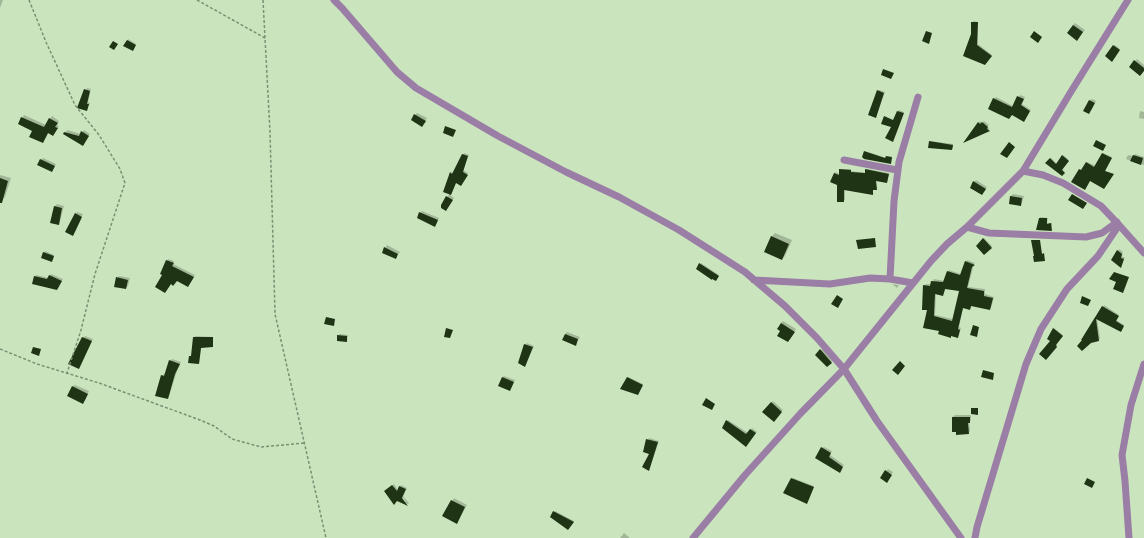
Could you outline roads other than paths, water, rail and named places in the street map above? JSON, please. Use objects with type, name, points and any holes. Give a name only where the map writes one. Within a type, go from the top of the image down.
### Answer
[{"type":"street","points":[[334,0],[397,72],[416,88],[505,140],[566,172],[619,197],[679,230],[745,272],[785,306],[818,338],[844,369],[877,421],[961,538]]},
{"type":"street","points":[[693,538],[775,442],[844,369],[913,283],[947,244],[967,227],[1022,171],[1128,0]]},
{"type":"street","points":[[890,279],[894,201],[899,162],[918,97]]},
{"type":"street","points":[[844,160],[898,170]]},
{"type":"street","points":[[1022,171],[1043,175],[1063,183],[1101,206],[1144,253]]},
{"type":"street","points":[[967,227],[990,233],[1086,237],[1102,233],[1118,224]]},
{"type":"street","points":[[975,538],[1026,364],[1040,329],[1067,289],[1098,256],[1118,224]]},
{"type":"street","points":[[754,280],[830,284],[870,278],[890,279],[913,283]]},
{"type":"street","points":[[1129,538],[1122,455],[1131,405],[1144,364]]}]
